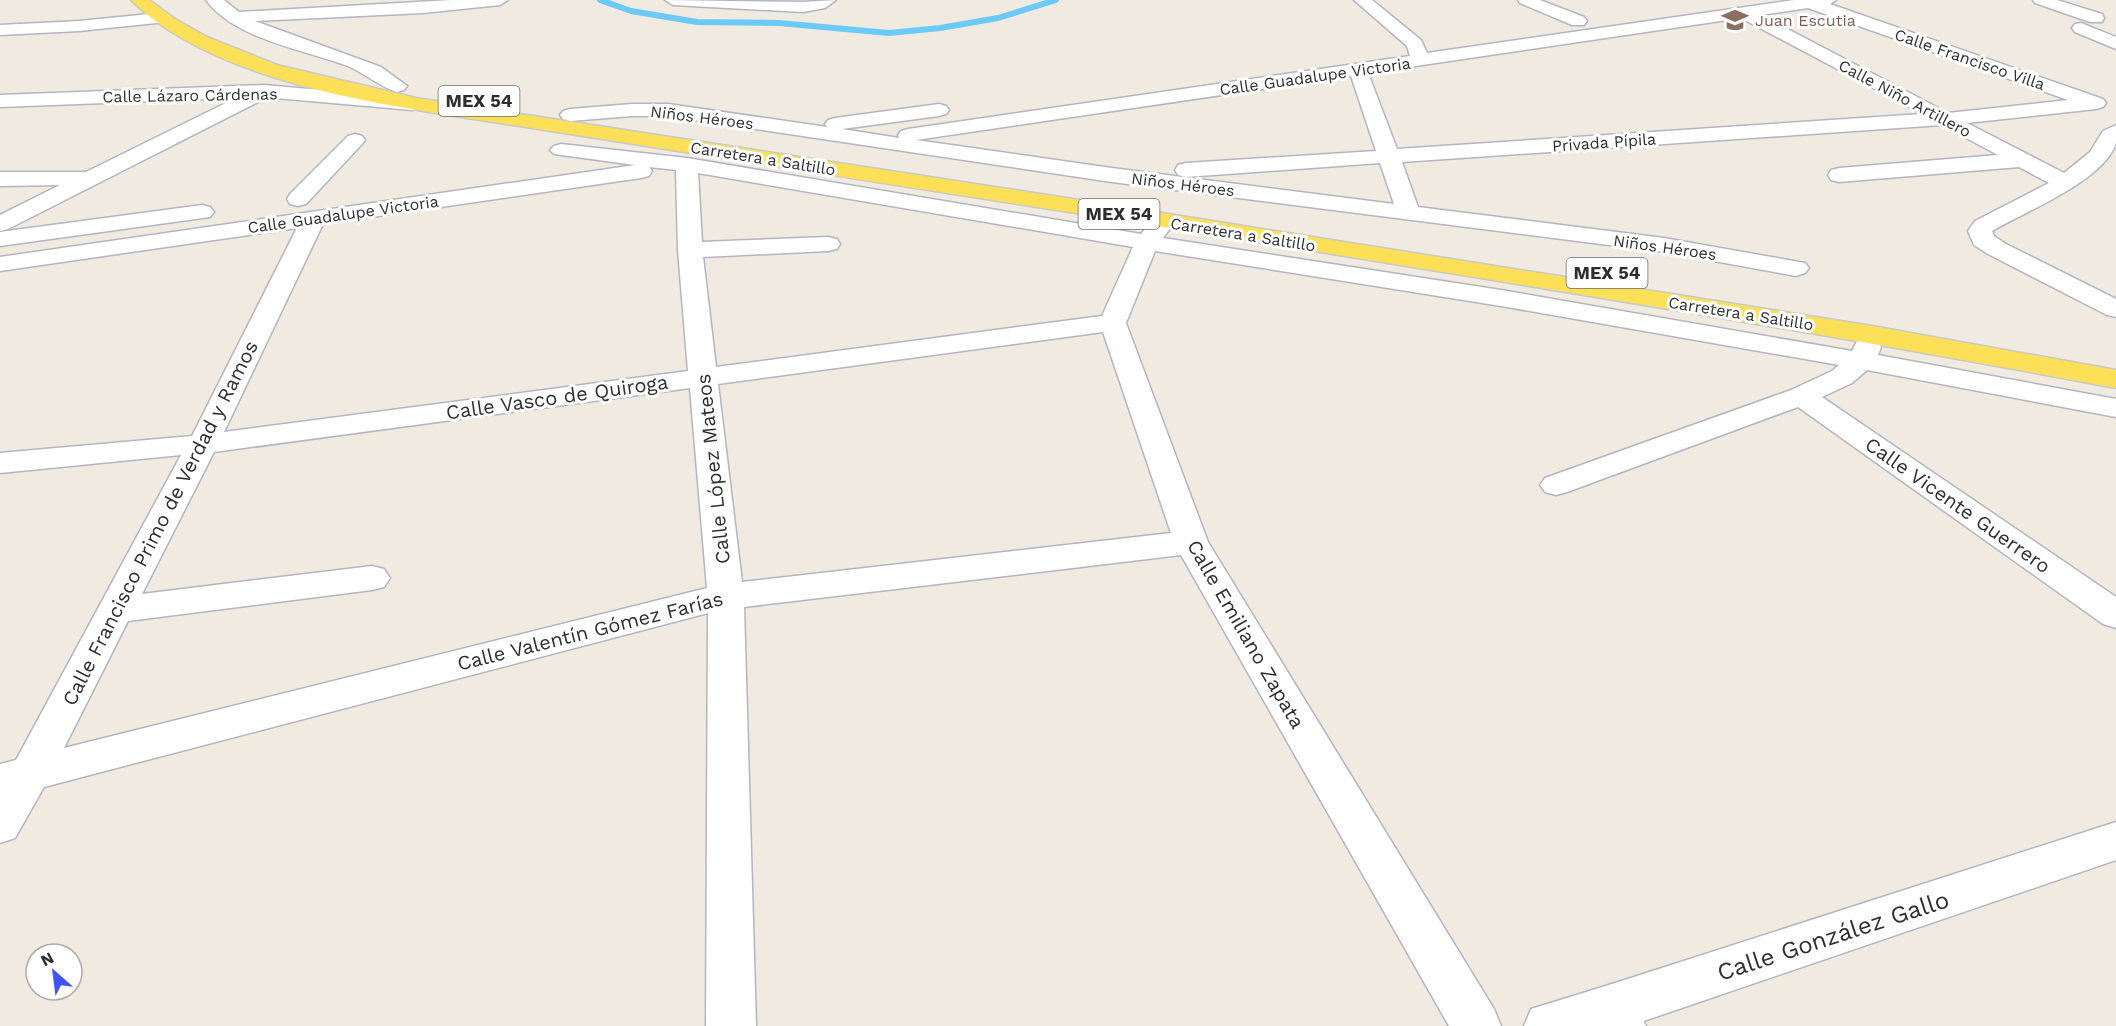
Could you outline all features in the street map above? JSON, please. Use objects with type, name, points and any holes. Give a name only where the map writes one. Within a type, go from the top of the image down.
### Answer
[{"type":"main road","name":"Carretera a Saltillo","points":[[139,0],[160,18],[213,47],[263,66],[313,81],[416,104],[1157,228]]},
{"type":"main road","name":"MEX 54","points":[[192,15],[236,39],[284,58],[334,72],[437,95],[570,115]]},
{"type":"main road","name":"Carretera a Saltillo","points":[[800,140],[1848,310],[1966,330],[2116,360]]},
{"type":"main road","points":[[1102,234],[1157,228]]},
{"type":"main road","points":[[1867,347],[2116,379]]},
{"type":"street","points":[[214,0],[236,17],[264,31],[374,72],[397,86]]},
{"type":"street","points":[[236,17],[423,8],[500,0]]},
{"type":"street","points":[[673,0],[794,7],[819,5],[828,0]]},
{"type":"street","points":[[1362,0],[1418,52]]},
{"type":"street","points":[[1527,0],[1578,21]]},
{"type":"street","points":[[2041,0],[2096,18]]},
{"type":"street","name":"Calle Guadalupe Victoria","points":[[872,140],[1358,70],[1418,52],[1578,21],[1822,2]]},
{"type":"street","name":"Calle Francisco Villa","points":[[1822,2],[2116,112]]},
{"type":"street","name":"Calle Guadalupe Victoria","points":[[1213,72],[1418,52],[1740,7]]},
{"type":"street","name":"Calle Niño Artillero","points":[[1740,7],[2066,183]]},
{"type":"street","points":[[0,30],[79,26],[160,18]]},
{"type":"street","points":[[2081,28],[2116,44]]},
{"type":"street","points":[[1358,70],[1409,213]]},
{"type":"street","points":[[0,224],[264,91]]},
{"type":"street","name":"Calle Lázaro Cárdenas","points":[[0,100],[264,91],[416,104]]},
{"type":"street","points":[[2070,94],[2116,91]]},
{"type":"street","name":"Privada Pípila","points":[[1112,175],[1944,119],[2096,103]]},
{"type":"street","points":[[800,140],[952,108]]},
{"type":"street","name":"Niños Héroes","points":[[570,115],[650,109],[800,140],[872,140],[1112,175],[1664,245],[1796,268]]},
{"type":"street","points":[[2116,131],[2110,135],[2107,157],[2066,183],[1983,226],[1980,231],[1983,240],[1997,249],[2116,309]]},
{"type":"street","name":"Calle Francisco Primo de Verdad y Ramos","points":[[0,825],[14,778],[116,610],[203,444],[306,209],[355,140]]},
{"type":"street","points":[[561,150],[687,165],[1102,234]]},
{"type":"street","name":"Calle Guadalupe Victoria","points":[[0,264],[306,209],[624,158]]},
{"type":"street","points":[[1839,175],[2022,160]]},
{"type":"street","name":"Calle Guadalupe Victoria","points":[[275,202],[306,209],[687,165]]},
{"type":"street","name":"Calle López Mateos","points":[[687,165],[690,250],[726,596],[731,1026]]},
{"type":"street","points":[[0,179],[92,178]]},
{"type":"street","points":[[0,239],[218,210]]},
{"type":"street","points":[[1113,323],[1157,228],[1501,298],[1867,347],[2116,408]]},
{"type":"street","points":[[690,250],[828,244]]},
{"type":"street","name":"Calle Vasco de Quiroga","points":[[0,463],[203,444],[1113,323]]},
{"type":"street","name":"Calle Emiliano Zapata","points":[[1113,323],[1191,542],[1476,1026]]},
{"type":"street","points":[[1556,485],[1801,396],[1842,377],[1867,347]]},
{"type":"street","name":"Calle Vicente Guerrero","points":[[1801,396],[2116,615]]},
{"type":"street","name":"Calle Valentín Gómez Farías","points":[[14,778],[726,596],[1191,542]]},
{"type":"street","points":[[116,610],[372,578]]},
{"type":"street","name":"Calle González Gallo","points":[[1549,1026],[1616,1017],[2116,842]]},
{"type":"waterway","points":[[600,0],[631,11],[697,22],[779,23],[889,33],[940,28],[998,18],[1056,0]]},
{"type":"place","name":"Juan Escutia","points":[[1735,20]]}]
